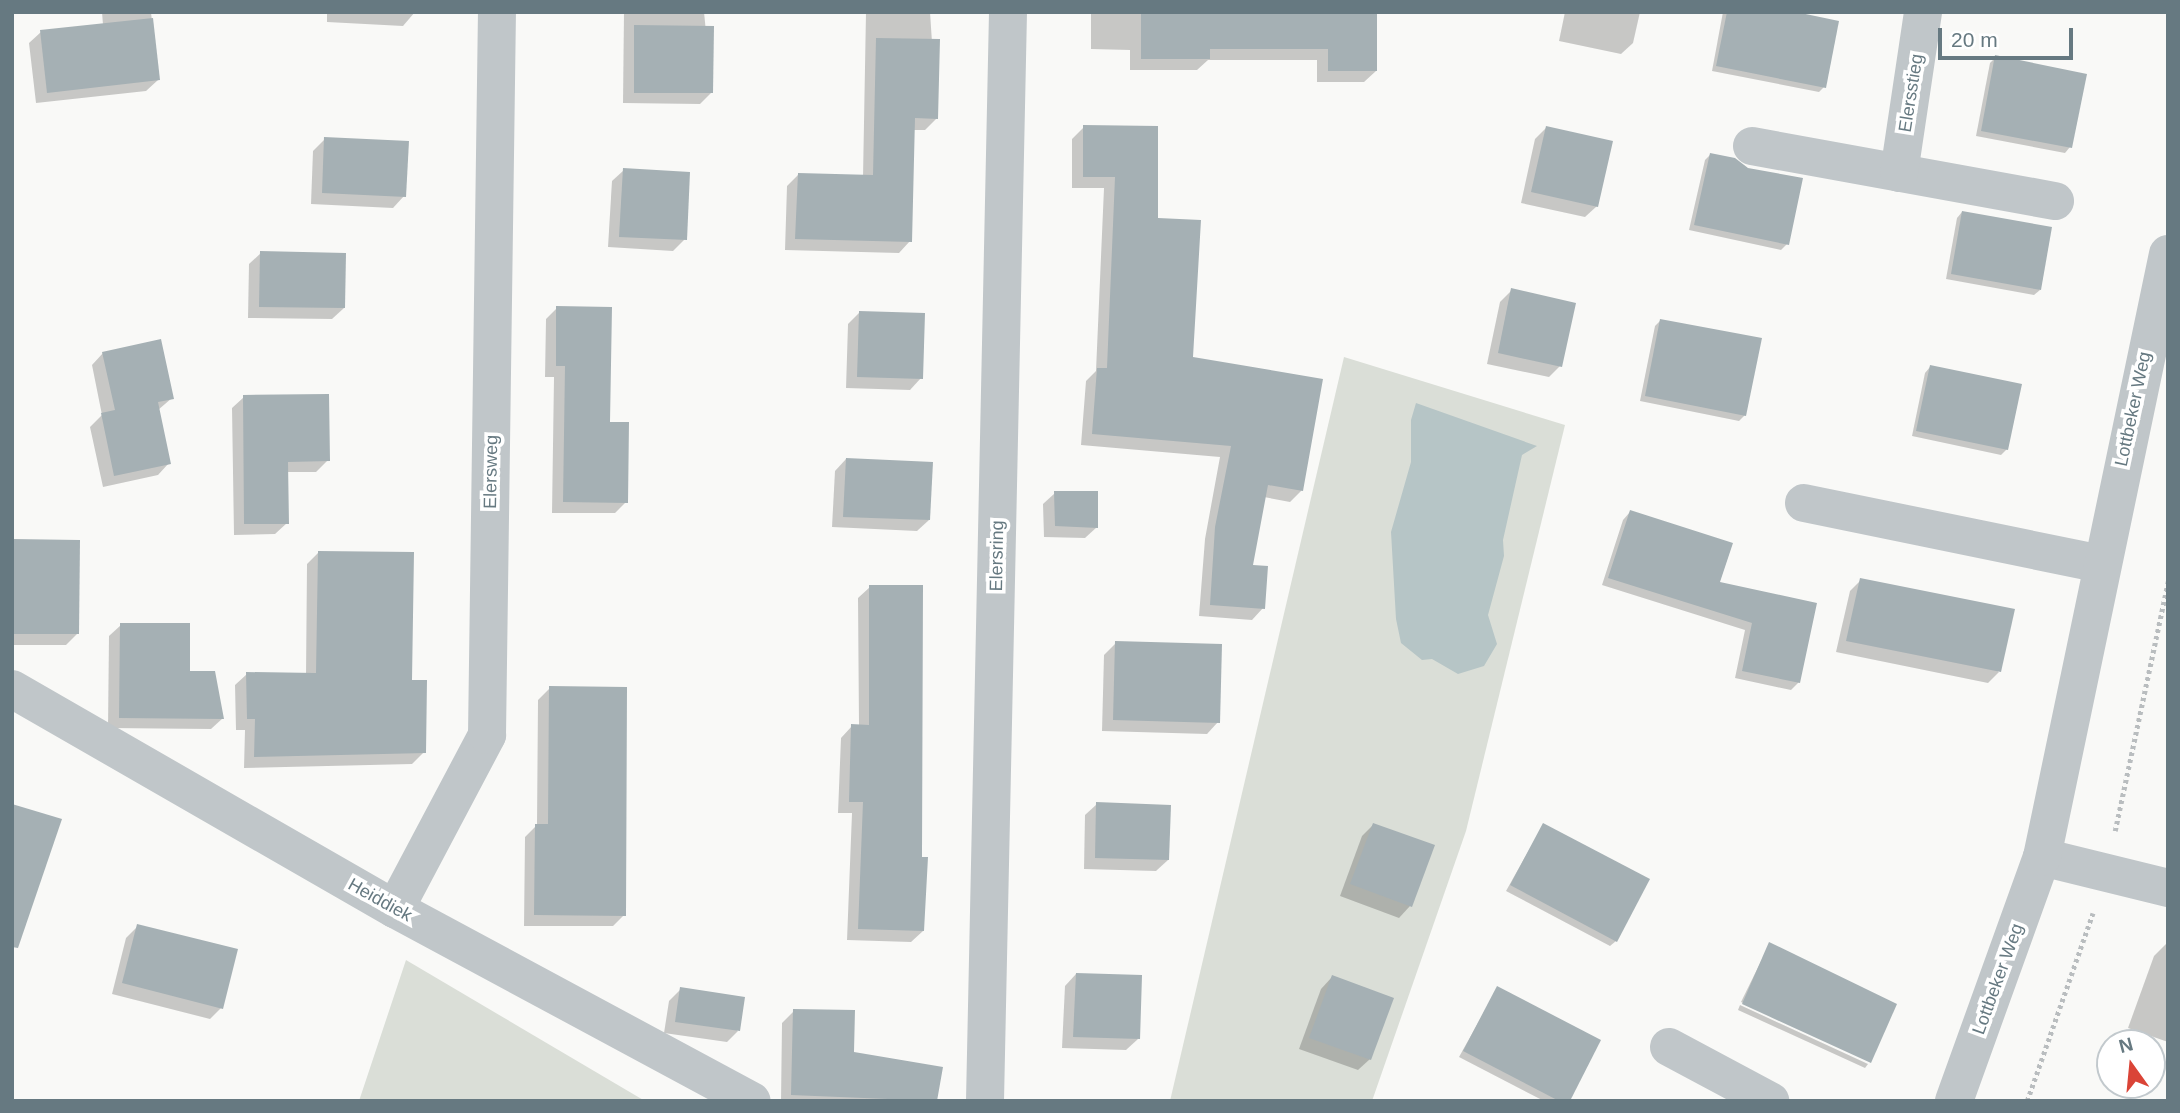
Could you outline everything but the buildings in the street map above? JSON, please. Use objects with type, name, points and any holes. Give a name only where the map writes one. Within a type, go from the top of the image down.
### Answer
[{"type":"street","name":"Elersweg","points":[[395,909],[487,735],[497,12]]},
{"type":"street","name":"Elersring","points":[[985,1101],[1008,12]]},
{"type":"street","name":"Elersstieg","points":[[1899,173],[1923,12]]},
{"type":"street","points":[[1752,146],[2055,201]]},
{"type":"street","name":"Lottbeker Weg","points":[[1954,1101],[2042,857],[2101,564],[2168,254]]},
{"type":"street","points":[[1804,503],[2101,564]]},
{"type":"street","name":"Heiddiek","points":[[12,689],[395,909],[752,1101]]},
{"type":"street","points":[[2042,857],[2168,888]]},
{"type":"street","points":[[1669,1047],[1770,1101]]},
{"type":"shaded area","points":[[1344,357],[1565,425],[1466,831],[1372,1101],[1170,1101]]},
{"type":"shaded area","points":[[1416,403],[1537,446],[1522,455],[1503,540],[1504,556],[1488,615],[1497,644],[1484,666],[1458,674],[1432,659],[1422,660],[1401,643],[1396,619],[1391,532],[1411,462],[1411,420]]},
{"type":"shaded area","points":[[406,960],[645,1101],[359,1101]]}]
